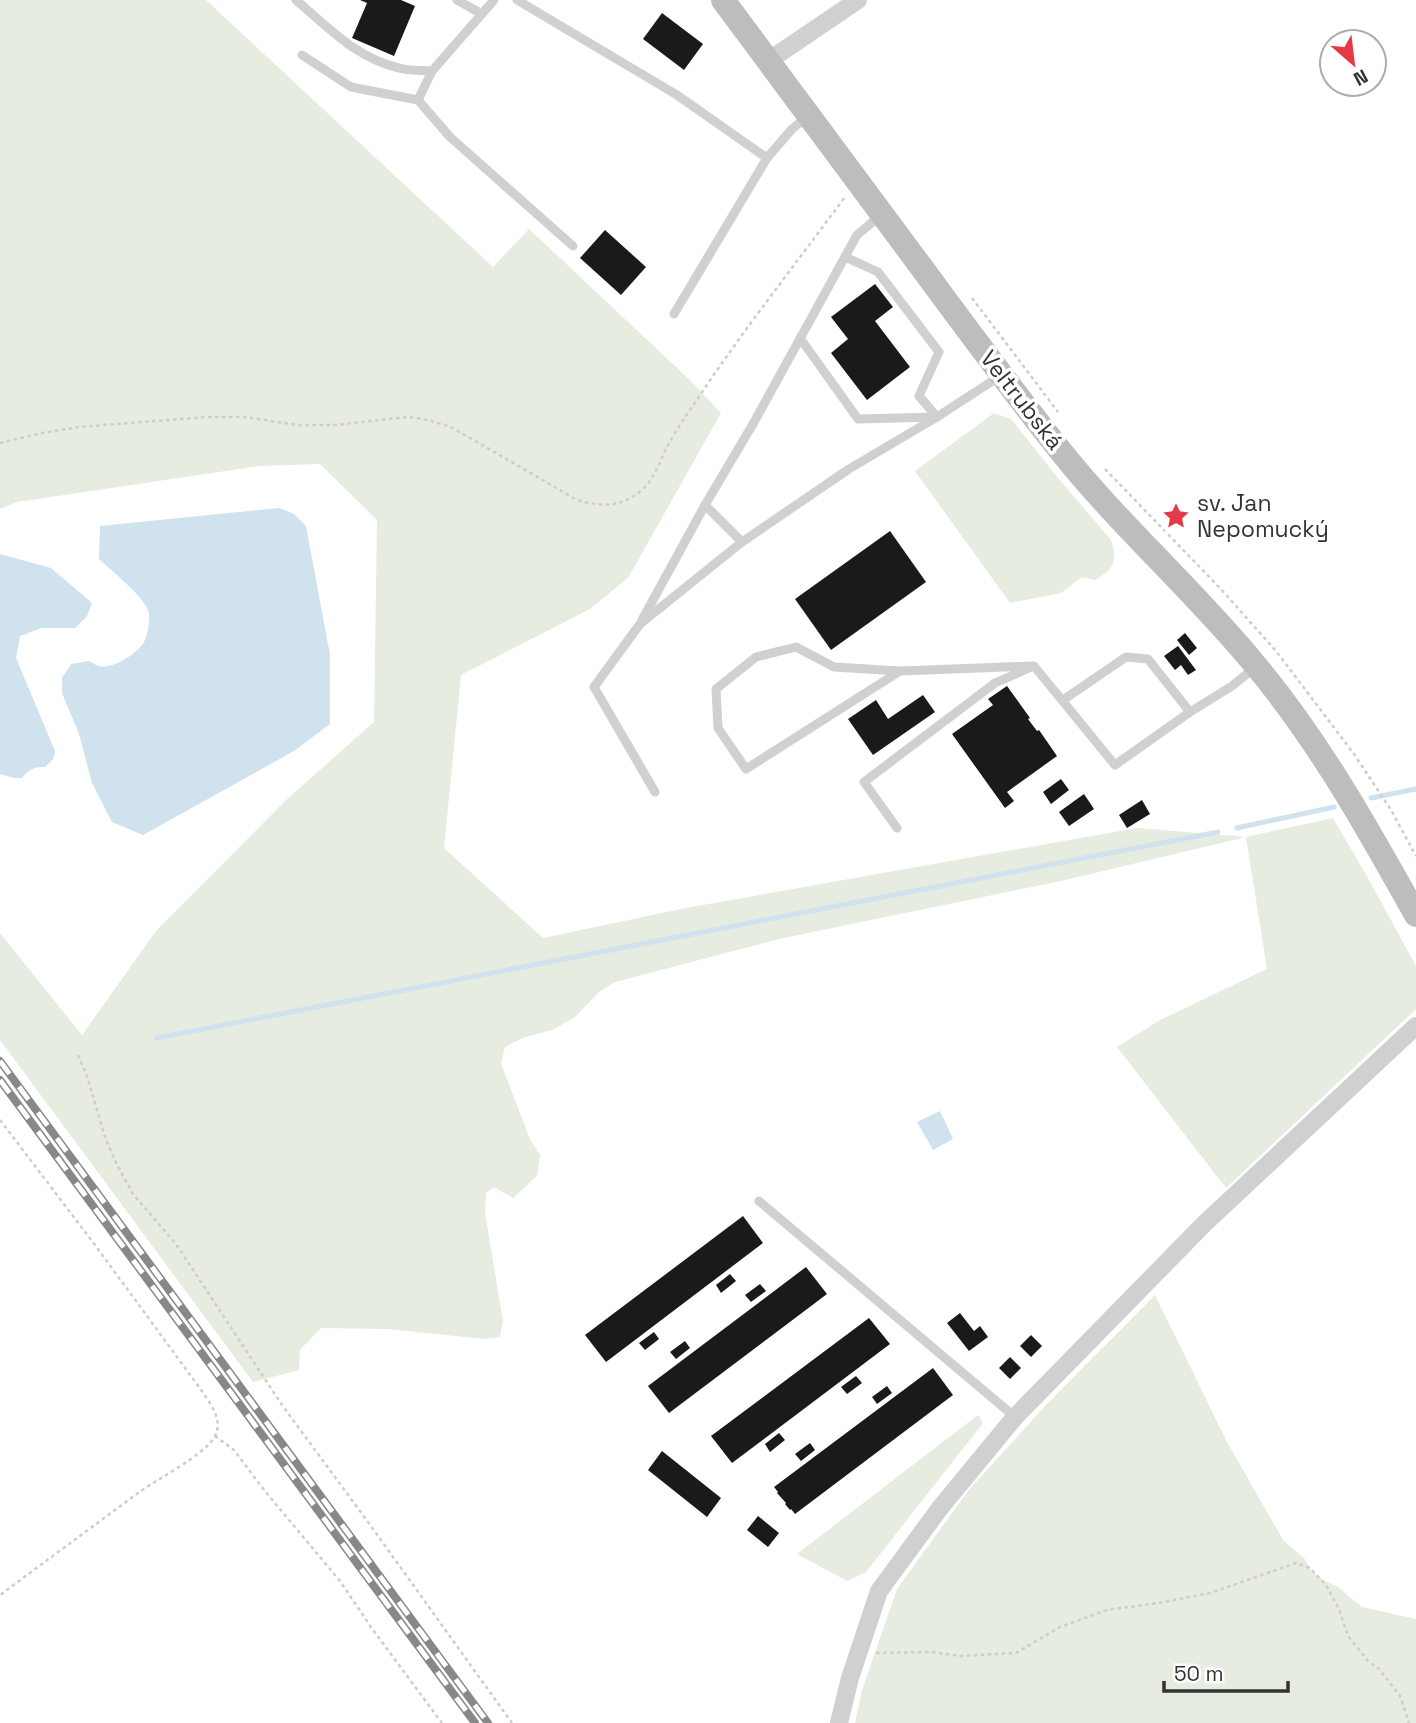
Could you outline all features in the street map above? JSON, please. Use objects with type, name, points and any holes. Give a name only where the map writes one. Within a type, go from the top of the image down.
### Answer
[{"type":"street","name":"Veltrubská","points":[[723,0],[1060,451],[1093,490],[1211,615],[1256,666],[1296,718],[1413,903]]},
{"type":"street","points":[[768,61],[858,0]]},
{"type":"street","points":[[839,1723],[850,1678],[879,1591],[940,1508],[1015,1418],[1204,1224],[1416,1026]]},
{"type":"lane","points":[[296,0],[335,36],[360,53],[399,68],[432,71]]},
{"type":"lane","points":[[457,0],[482,14]]},
{"type":"lane","points":[[418,100],[432,71],[494,0]]},
{"type":"lane","points":[[517,0],[677,94],[767,158]]},
{"type":"lane","points":[[302,55],[351,87],[418,100],[450,137],[573,246]]},
{"type":"lane","points":[[674,314],[767,158],[792,130],[809,116]]},
{"type":"lane","points":[[655,792],[594,687],[640,624],[858,235],[882,214]]},
{"type":"lane","points":[[845,257],[878,272],[939,352],[919,396],[937,417]]},
{"type":"lane","points":[[800,338],[858,419],[937,417]]},
{"type":"lane","points":[[640,624],[742,542],[849,469],[1002,375]]},
{"type":"lane","points":[[705,505],[742,542]]},
{"type":"lane","points":[[900,671],[746,769],[718,728],[716,689],[756,657],[796,647],[834,667],[900,671],[1034,666]]},
{"type":"lane","points":[[1063,700],[1126,657],[1148,659],[1190,712]]},
{"type":"lane","points":[[1034,666],[1115,765],[1232,686],[1256,666]]},
{"type":"lane","points":[[897,828],[864,782],[995,683],[1034,666]]},
{"type":"lane","points":[[759,1201],[1015,1418]]},
{"type":"path","points":[[0,443],[79,428],[207,417],[245,417],[298,425],[334,425],[408,417],[451,428],[577,500],[595,505],[613,505],[644,488],[710,380],[857,181]]},
{"type":"path","points":[[973,299],[1063,419]]},
{"type":"path","points":[[1098,461],[1219,587],[1276,651],[1375,785],[1416,856]]},
{"type":"path","points":[[78,1055],[109,1147],[133,1194],[182,1252],[208,1296],[282,1405],[512,1723]]},
{"type":"path","points":[[0,1120],[199,1387],[214,1411],[218,1424],[215,1436],[192,1458],[140,1492],[0,1595]]},
{"type":"path","points":[[215,1436],[233,1450],[340,1581],[442,1723]]},
{"type":"path","points":[[860,1648],[870,1653],[931,1652],[961,1656],[1016,1653],[1060,1627],[1107,1610],[1210,1594],[1296,1563],[1310,1568],[1326,1585],[1339,1609],[1348,1636],[1400,1696],[1409,1723]]},
{"type":"shaded area","points":[[0,0],[206,0],[493,267],[529,229],[692,382],[721,413],[628,578],[590,609],[461,675],[444,848],[543,938],[686,908],[1137,828],[1246,837],[1061,881],[779,939],[615,982],[599,992],[574,1018],[552,1030],[525,1037],[505,1047],[501,1064],[530,1139],[540,1155],[537,1176],[513,1198],[494,1187],[486,1193],[485,1213],[503,1321],[500,1337],[485,1339],[387,1329],[321,1328],[300,1350],[299,1370],[253,1382],[0,1040],[0,933],[82,1035],[156,931],[286,800],[374,722],[377,520],[320,464],[259,466],[17,502],[0,509]]},
{"type":"shaded area","points":[[994,413],[1011,419],[1111,540],[1113,563],[1107,572],[1096,580],[1082,577],[1061,593],[1010,603],[915,471]]},
{"type":"shaded area","points":[[1333,818],[1416,966],[1416,1009],[1226,1188],[1117,1047],[1160,1020],[1267,969],[1246,837]]},
{"type":"shaded area","points":[[1155,1295],[1227,1442],[1283,1540],[1304,1558],[1312,1572],[1338,1587],[1362,1607],[1416,1619],[1416,1723],[855,1723],[862,1690],[897,1589],[968,1491],[1045,1406]]},
{"type":"shaded area","points":[[978,1415],[983,1423],[866,1572],[847,1581],[797,1554]]},
{"type":"water","points":[[279,508],[294,514],[306,526],[330,655],[330,724],[294,751],[143,835],[112,822],[92,783],[79,734],[62,693],[62,678],[71,664],[89,661],[104,667],[130,656],[144,642],[149,617],[140,597],[99,559],[100,526]]},
{"type":"water","points":[[0,554],[51,568],[92,603],[87,616],[75,628],[42,628],[20,636],[16,658],[55,751],[54,758],[45,767],[32,769],[22,778],[0,774]]},
{"type":"water","points":[[940,1111],[953,1139],[933,1150],[917,1122]]},
{"type":"building","points":[[360,0],[401,0],[415,6],[394,56],[352,38],[367,3]]},
{"type":"building","points":[[662,13],[703,44],[684,70],[643,39]]},
{"type":"building","points":[[605,230],[646,267],[621,295],[580,258]]},
{"type":"building","points":[[875,284],[893,307],[875,321],[910,367],[867,400],[831,353],[848,339],[831,317]]},
{"type":"building","points":[[890,531],[926,582],[831,650],[795,599]]},
{"type":"building","points":[[1185,633],[1197,648],[1189,655],[1177,640]]},
{"type":"building","points":[[1178,646],[1196,670],[1188,675],[1181,665],[1175,670],[1164,656]]},
{"type":"building","points":[[1007,686],[1057,756],[1007,792],[1014,801],[1005,808],[952,734],[993,705],[988,699]]},
{"type":"building","points":[[923,695],[935,712],[873,755],[848,719],[876,700],[888,719]]},
{"type":"building","points":[[1061,779],[1069,790],[1051,804],[1043,792]]},
{"type":"building","points":[[1084,794],[1094,809],[1069,826],[1059,812]]},
{"type":"building","points":[[1142,800],[1150,814],[1127,828],[1119,815]]},
{"type":"building","points":[[743,1216],[763,1243],[606,1362],[585,1335]]},
{"type":"building","points":[[806,1267],[827,1294],[669,1413],[648,1386]]},
{"type":"building","points":[[730,1274],[736,1281],[721,1293],[716,1285]]},
{"type":"building","points":[[760,1284],[766,1291],[751,1302],[745,1295]]},
{"type":"building","points":[[960,1313],[974,1331],[980,1326],[988,1337],[969,1351],[947,1323]]},
{"type":"building","points":[[869,1318],[890,1344],[732,1463],[711,1436]]},
{"type":"building","points":[[654,1332],[659,1339],[645,1350],[639,1343]]},
{"type":"building","points":[[1031,1335],[1042,1346],[1031,1357],[1020,1346]]},
{"type":"building","points":[[685,1341],[690,1348],[676,1359],[670,1352]]},
{"type":"building","points":[[1010,1357],[1021,1368],[1010,1379],[999,1368]]},
{"type":"building","points":[[933,1368],[953,1395],[795,1514],[790,1510],[774,1487]]},
{"type":"building","points":[[856,1376],[862,1383],[847,1394],[841,1387]]},
{"type":"building","points":[[887,1386],[892,1393],[877,1404],[872,1397]]},
{"type":"building","points":[[779,1433],[785,1440],[770,1452],[765,1444]]},
{"type":"building","points":[[810,1443],[815,1450],[801,1461],[795,1454]]},
{"type":"building","points":[[662,1451],[721,1498],[707,1517],[648,1470]]},
{"type":"building","points":[[758,1516],[779,1533],[768,1547],[747,1530]]},
{"type":"waterway","points":[[1371,798],[1416,789]]},
{"type":"waterway","points":[[1237,828],[1334,807]]},
{"type":"waterway","points":[[157,1038],[1218,832]]},
{"type":"railway","points":[[0,1061],[488,1723]]},
{"type":"railway","points":[[0,1080],[475,1723]]},
{"type":"place","name":"sv. Jan Nepomucký","points":[[1176,516]]}]
